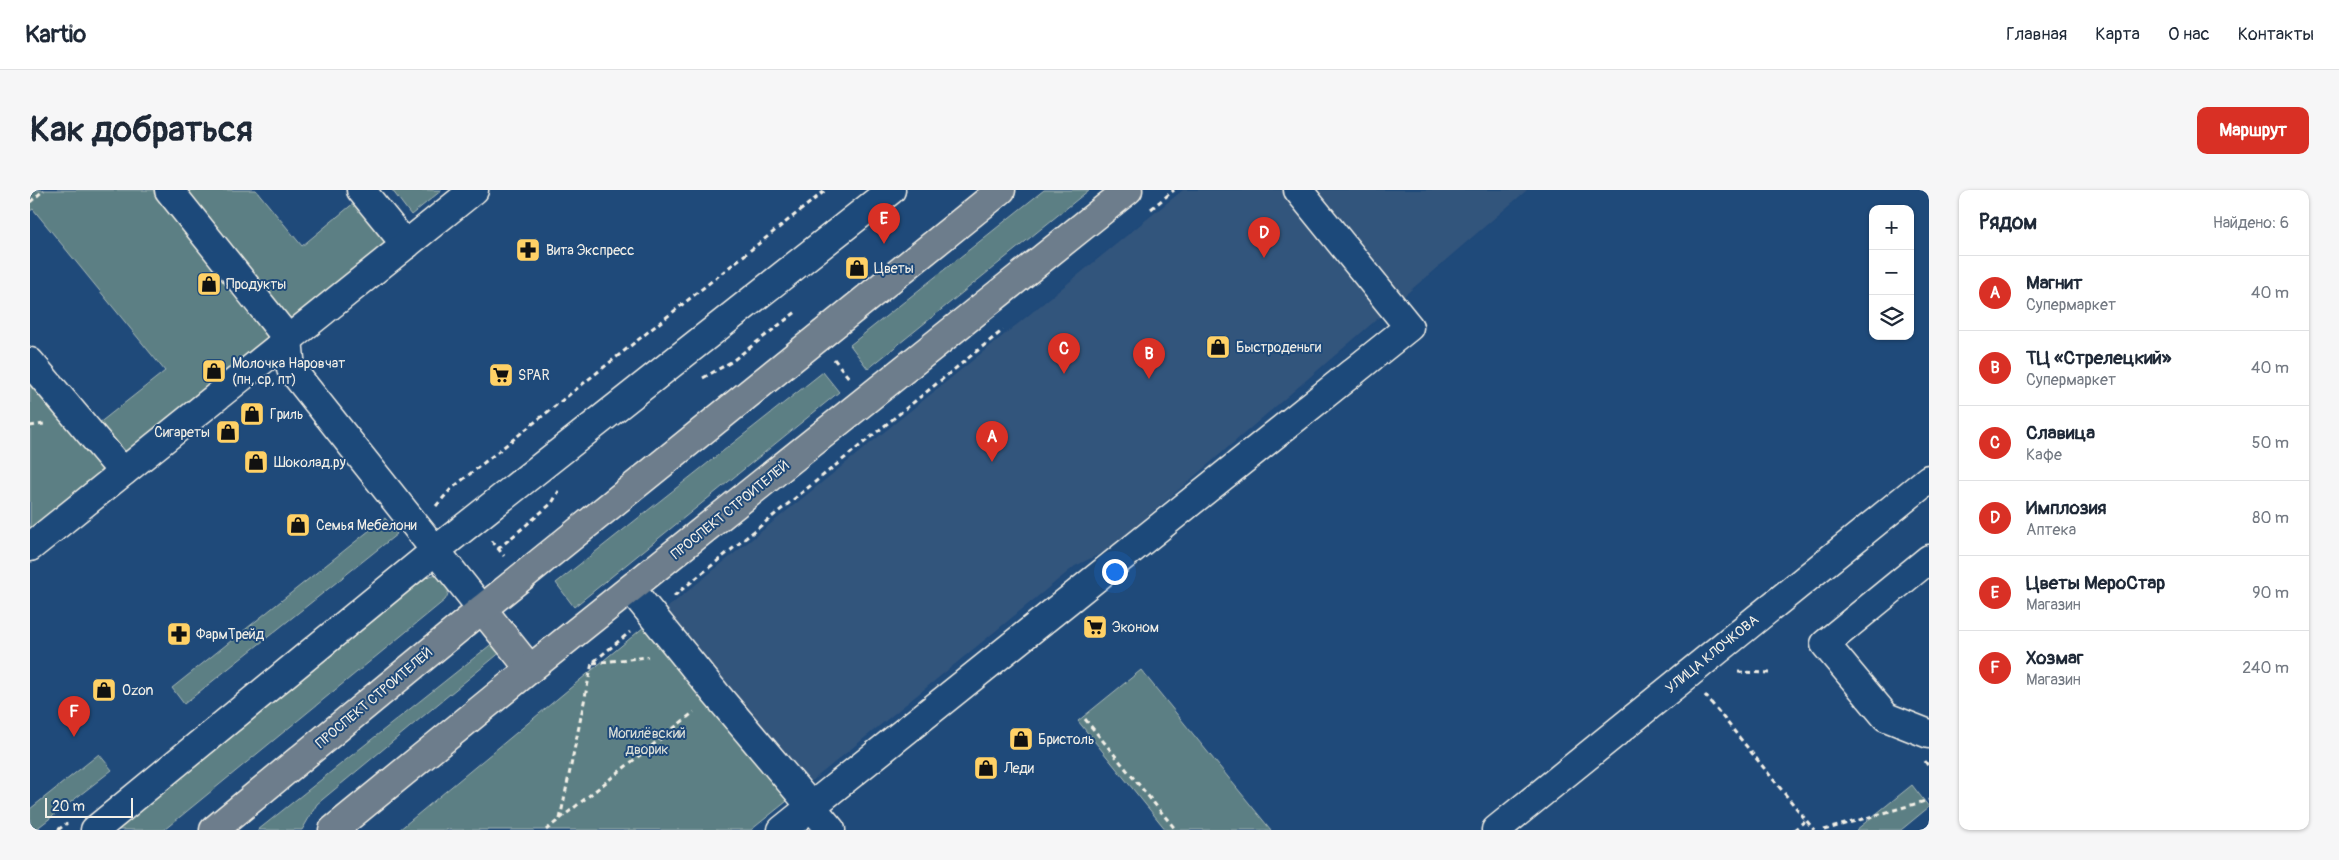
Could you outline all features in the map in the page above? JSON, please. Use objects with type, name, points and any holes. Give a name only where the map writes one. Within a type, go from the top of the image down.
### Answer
[{"type":"main road","name":"ПРОСПЕКТ СТРОИТЕЛЕЙ","points":[[214,830],[482,609],[1001,190]]},
{"type":"main road","name":"ПРОСПЕКТ СТРОИТЕЛЕЙ","points":[[333,830],[530,669],[1128,190]]},
{"type":"main road","points":[[482,609],[530,669]]},
{"type":"street","points":[[169,190],[288,339],[291,369],[482,609]]},
{"type":"street","points":[[361,190],[406,245]]},
{"type":"street","points":[[30,547],[474,190]]},
{"type":"street","points":[[95,830],[436,550],[891,190]]},
{"type":"street","points":[[782,830],[1409,327],[1298,190]]},
{"type":"street","points":[[30,362],[123,472]]},
{"type":"street","name":"УЛИЦА КЛОЧКОВА","points":[[1496,830],[1929,479]]},
{"type":"street","points":[[1929,559],[1825,644],[1886,717],[1929,734]]},
{"type":"street","points":[[632,589],[692,665],[812,806],[830,830]]},
{"type":"path","points":[[30,202],[44,190]]},
{"type":"path","points":[[560,819],[592,664],[651,614],[887,425]]},
{"type":"path","points":[[498,548],[552,503],[561,486]]},
{"type":"path","points":[[592,664],[643,656],[692,665]]},
{"type":"path","points":[[1734,672],[1770,673]]},
{"type":"path","points":[[1688,673],[1814,830]]},
{"type":"path","points":[[546,830],[716,694]]},
{"type":"path","points":[[1085,719],[1176,830]]},
{"type":"path","points":[[1824,830],[1929,800]]},
{"type":"path","points":[[1794,830],[1806,820]]},
{"type":"shaded area","points":[[1183,190],[1527,190],[1110,549],[1075,566],[802,789],[662,612]]},
{"type":"green space","points":[[30,190],[159,190],[274,333],[123,458],[98,424],[165,371],[33,209],[30,211]]},
{"type":"green space","points":[[180,190],[256,190],[302,246],[355,202],[388,243],[290,324]]},
{"type":"green space","points":[[392,190],[442,190],[411,215]]},
{"type":"green space","points":[[1044,190],[1089,190],[868,369],[850,345]]},
{"type":"green space","points":[[823,372],[839,392],[574,607],[556,583]]},
{"type":"green space","points":[[30,375],[107,470],[30,533]]},
{"type":"green space","points":[[385,518],[397,534],[184,704],[172,688]]},
{"type":"green space","points":[[436,574],[444,576],[447,582],[448,591],[445,600],[164,830],[118,830],[427,577]]},
{"type":"green space","name":"Могилёвский дворик","points":[[662,612],[802,789],[751,830],[399,830]]},
{"type":"green space","points":[[494,642],[502,651],[317,804],[302,830],[258,830]]},
{"type":"green space","points":[[1141,670],[1271,830],[1166,830],[1078,721]]},
{"type":"green space","points":[[99,754],[112,770],[35,830],[30,830],[30,809]]},
{"type":"green space","points":[[1912,785],[1929,807],[1901,830],[1856,830]]},
{"type":"place","name":"Цветы МероСтар","points":[[884,244]]},
{"type":"place","name":"Вита Экспресс","points":[[528,250]]},
{"type":"place","name":"Имплозия","points":[[1264,258]]},
{"type":"place","name":"Цветы","points":[[857,268]]},
{"type":"place","name":"Продукты","points":[[209,284]]},
{"type":"place","name":"Быстроденьги","points":[[1218,347]]},
{"type":"place","name":"Молочка Наровчат (пн, ср, пт)","points":[[214,371]]},
{"type":"place","name":"Славица","points":[[1064,374]]},
{"type":"place","name":"SPAR","points":[[501,375]]},
{"type":"place","name":"ТЦ «Стрелецкий»","points":[[1149,379]]},
{"type":"place","name":"Гриль","points":[[252,414]]},
{"type":"place","name":"Сигареты","points":[[228,432]]},
{"type":"place","name":"Шоколад.ру","points":[[256,462]]},
{"type":"place","name":"Магнит","points":[[992,462]]},
{"type":"place","name":"Семья Мебелони","points":[[298,525]]},
{"type":"place","name":"Эконом","points":[[1095,627]]},
{"type":"place","name":"ФармТрейд","points":[[179,634]]},
{"type":"place","name":"Ozon","points":[[104,690]]},
{"type":"place","name":"Хозмаг","points":[[74,737]]},
{"type":"place","name":"Бристоль","points":[[1021,739]]},
{"type":"place","name":"Леди","points":[[986,768]]}]
